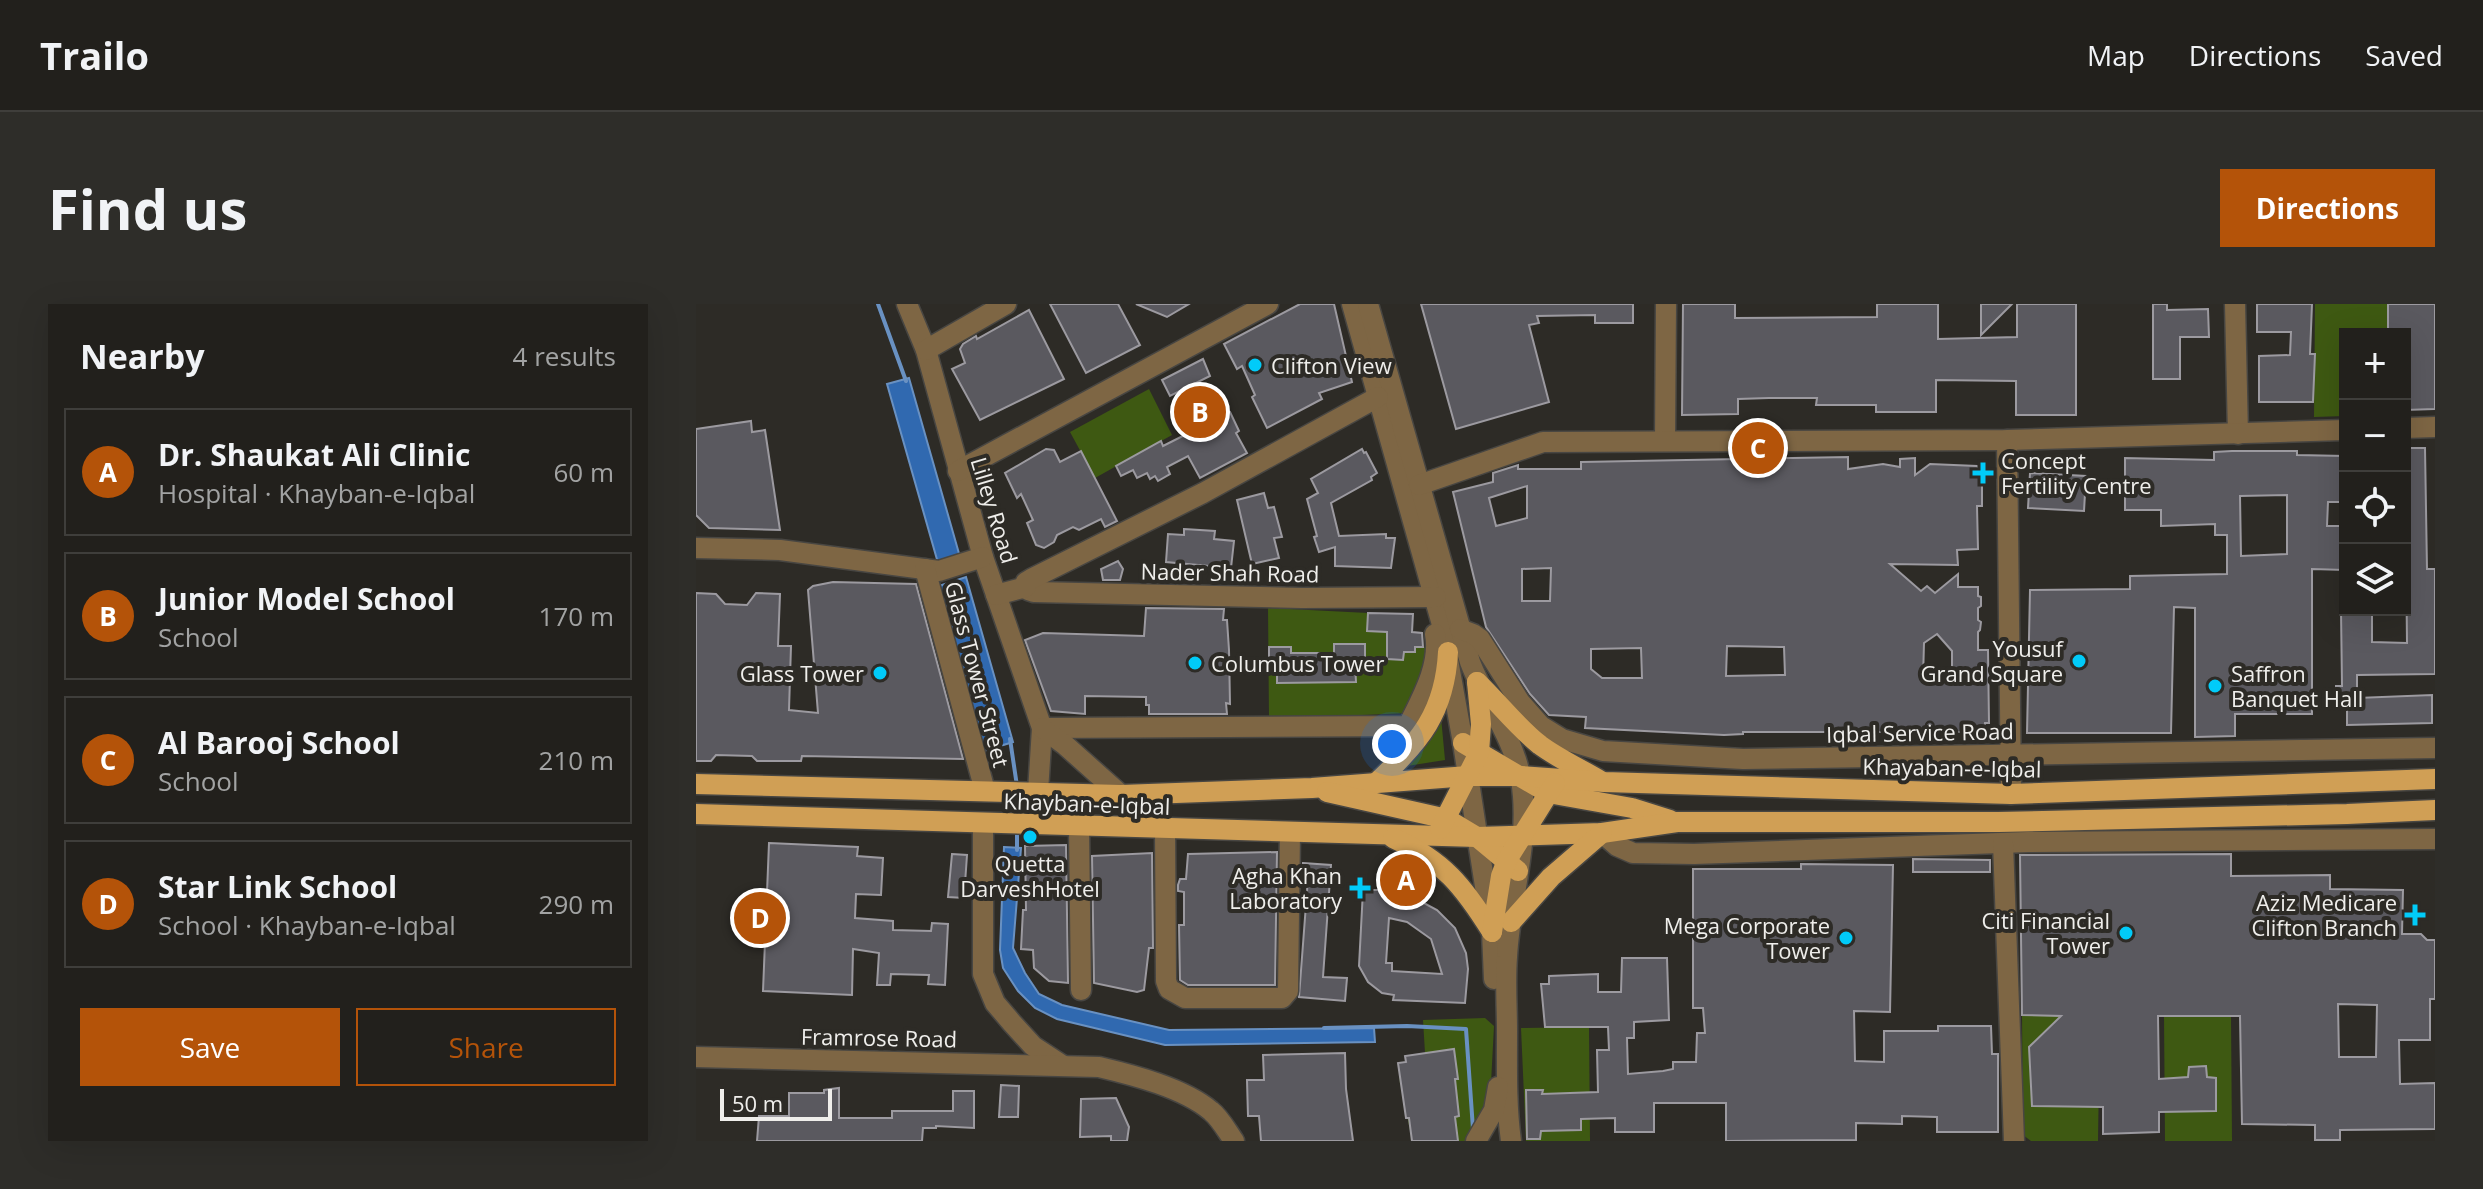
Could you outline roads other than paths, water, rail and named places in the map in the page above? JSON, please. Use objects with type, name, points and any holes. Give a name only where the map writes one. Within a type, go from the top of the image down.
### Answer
[{"type":"main road","points":[[1377,782],[1420,738],[1418,725],[1442,694],[1447,676],[1448,652]]},
{"type":"main road","points":[[1312,788],[1441,827],[1468,776],[1471,748],[1481,724],[1477,682]]},
{"type":"main road","points":[[1477,682],[1539,744],[1604,782]]},
{"type":"main road","points":[[1471,748],[1521,776]]},
{"type":"main road","name":"Khayban-e-Iqbal","points":[[696,784],[1121,795],[1312,788],[1468,776]]},
{"type":"main road","name":"Khayaban-e-Iqbal","points":[[1468,776],[1521,776],[1553,786],[1604,782],[2011,794],[2435,779]]},
{"type":"main road","points":[[1492,932],[1501,876],[1512,866],[1522,836],[1553,786],[1677,822]]},
{"type":"main road","points":[[1477,837],[1602,833],[1677,822],[1998,822],[2429,812]]},
{"type":"main road","name":"Khayban-e-Iqbal","points":[[696,814],[1387,835],[1441,827],[1477,837]]},
{"type":"main road","points":[[1511,922],[1551,877],[1602,833]]},
{"type":"main road","points":[[1387,835],[1412,846],[1435,862],[1463,888],[1492,932]]},
{"type":"main road","points":[[1477,837],[1512,866]]},
{"type":"street","name":"Lilley Road","points":[[907,304],[926,350],[983,557],[1042,728],[1038,792]]},
{"type":"street","points":[[926,350],[1006,304]]},
{"type":"street","points":[[958,471],[1268,304]]},
{"type":"street","points":[[1042,728],[1418,725],[1437,643],[1437,595],[1352,304]]},
{"type":"street","points":[[1368,304],[1419,485],[1448,652],[1471,748]]},
{"type":"street","points":[[1665,441],[1666,304]]},
{"type":"street","points":[[2235,304],[2238,434]]},
{"type":"street","points":[[996,595],[1026,587],[1026,582],[1031,579],[1203,493],[1378,397]]},
{"type":"street","points":[[2411,428],[2435,427]]},
{"type":"street","points":[[1419,485],[1543,442],[2007,440],[2339,430]]},
{"type":"street","points":[[2007,440],[2011,794]]},
{"type":"street","points":[[696,548],[780,550],[939,571],[983,557]]},
{"type":"street","name":"Glass Tower Street","points":[[925,569],[985,791]]},
{"type":"street","name":"Nader Shah Road","points":[[1026,587],[1034,592],[1286,598],[1437,595]]},
{"type":"street","points":[[1437,595],[1460,629],[1477,682],[1510,743],[1521,776],[1524,803],[1522,836]]},
{"type":"street","name":"Iqbal Service Road","points":[[1460,629],[1480,639],[1520,702],[1541,726],[1562,739],[1603,751],[1743,759],[2435,748]]},
{"type":"street","points":[[1042,728],[1121,795]]},
{"type":"street","points":[[1468,776],[1492,932],[1499,1085],[1494,1110],[1476,1141]]},
{"type":"street","points":[[2347,814],[2348,841]]},
{"type":"street","points":[[983,824],[983,974],[995,1003],[1012,1023],[1033,1046],[1062,1065]]},
{"type":"street","points":[[1079,827],[1081,990]]},
{"type":"street","points":[[1165,829],[1166,981],[1169,989],[1185,998],[1285,996],[1288,991],[1290,832]]},
{"type":"street","points":[[1602,833],[1617,846],[1633,853],[1694,854],[2003,843],[2435,839]]},
{"type":"street","points":[[2003,843],[2014,1141]]},
{"type":"street","points":[[1511,1141],[1507,1113],[1507,957],[1512,866]]},
{"type":"street","name":"Framrose Road","points":[[696,1057],[1099,1067],[1138,1076],[1174,1090],[1211,1111],[1234,1141]]},
{"type":"street","points":[[1487,1141],[1507,1113]]},
{"type":"water","points":[[909,378],[960,557],[938,563],[887,384]]},
{"type":"water","points":[[966,577],[1013,742],[981,752],[933,588]]},
{"type":"water","points":[[1004,847],[1021,848],[1013,948],[1039,994],[1062,1005],[1169,1030],[1374,1028],[1375,1042],[1165,1045],[1057,1019],[1035,1008],[1018,991],[1003,968],[1000,950]]},
{"type":"waterway","points":[[878,304],[906,381]]},
{"type":"waterway","points":[[1010,739],[1017,786]]},
{"type":"waterway","points":[[1017,799],[1017,818]]},
{"type":"waterway","points":[[1017,831],[1017,850]]},
{"type":"waterway","points":[[1324,1028],[1407,1026],[1466,1029],[1473,1129]]},
{"type":"place","name":"Clifton View","points":[[1255,365]]},
{"type":"place","name":"Junior Model School","points":[[1200,412]]},
{"type":"place","name":"Al Barooj School","points":[[1758,448]]},
{"type":"place","name":"Concept Fertility Centre","points":[[1983,473]]},
{"type":"place","name":"Yousuf Grand Square","points":[[2079,661]]},
{"type":"place","name":"Columbus Tower","points":[[1195,663]]},
{"type":"place","name":"Glass Tower","points":[[880,673]]},
{"type":"place","name":"Saffron Banquet Hall","points":[[2215,686]]},
{"type":"place","name":"Quetta DarveshHotel","points":[[1030,837]]},
{"type":"place","name":"Dr. Shaukat Ali Clinic","points":[[1406,880]]},
{"type":"place","name":"Agha Khan Laboratory","points":[[1360,888]]},
{"type":"place","name":"Aziz Medicare Clifton Branch","points":[[2415,915]]},
{"type":"place","name":"Star Link School","points":[[760,918]]},
{"type":"place","name":"Citi Financial Tower","points":[[2126,933]]},
{"type":"place","name":"Mega Corporate Tower","points":[[1846,938]]}]
